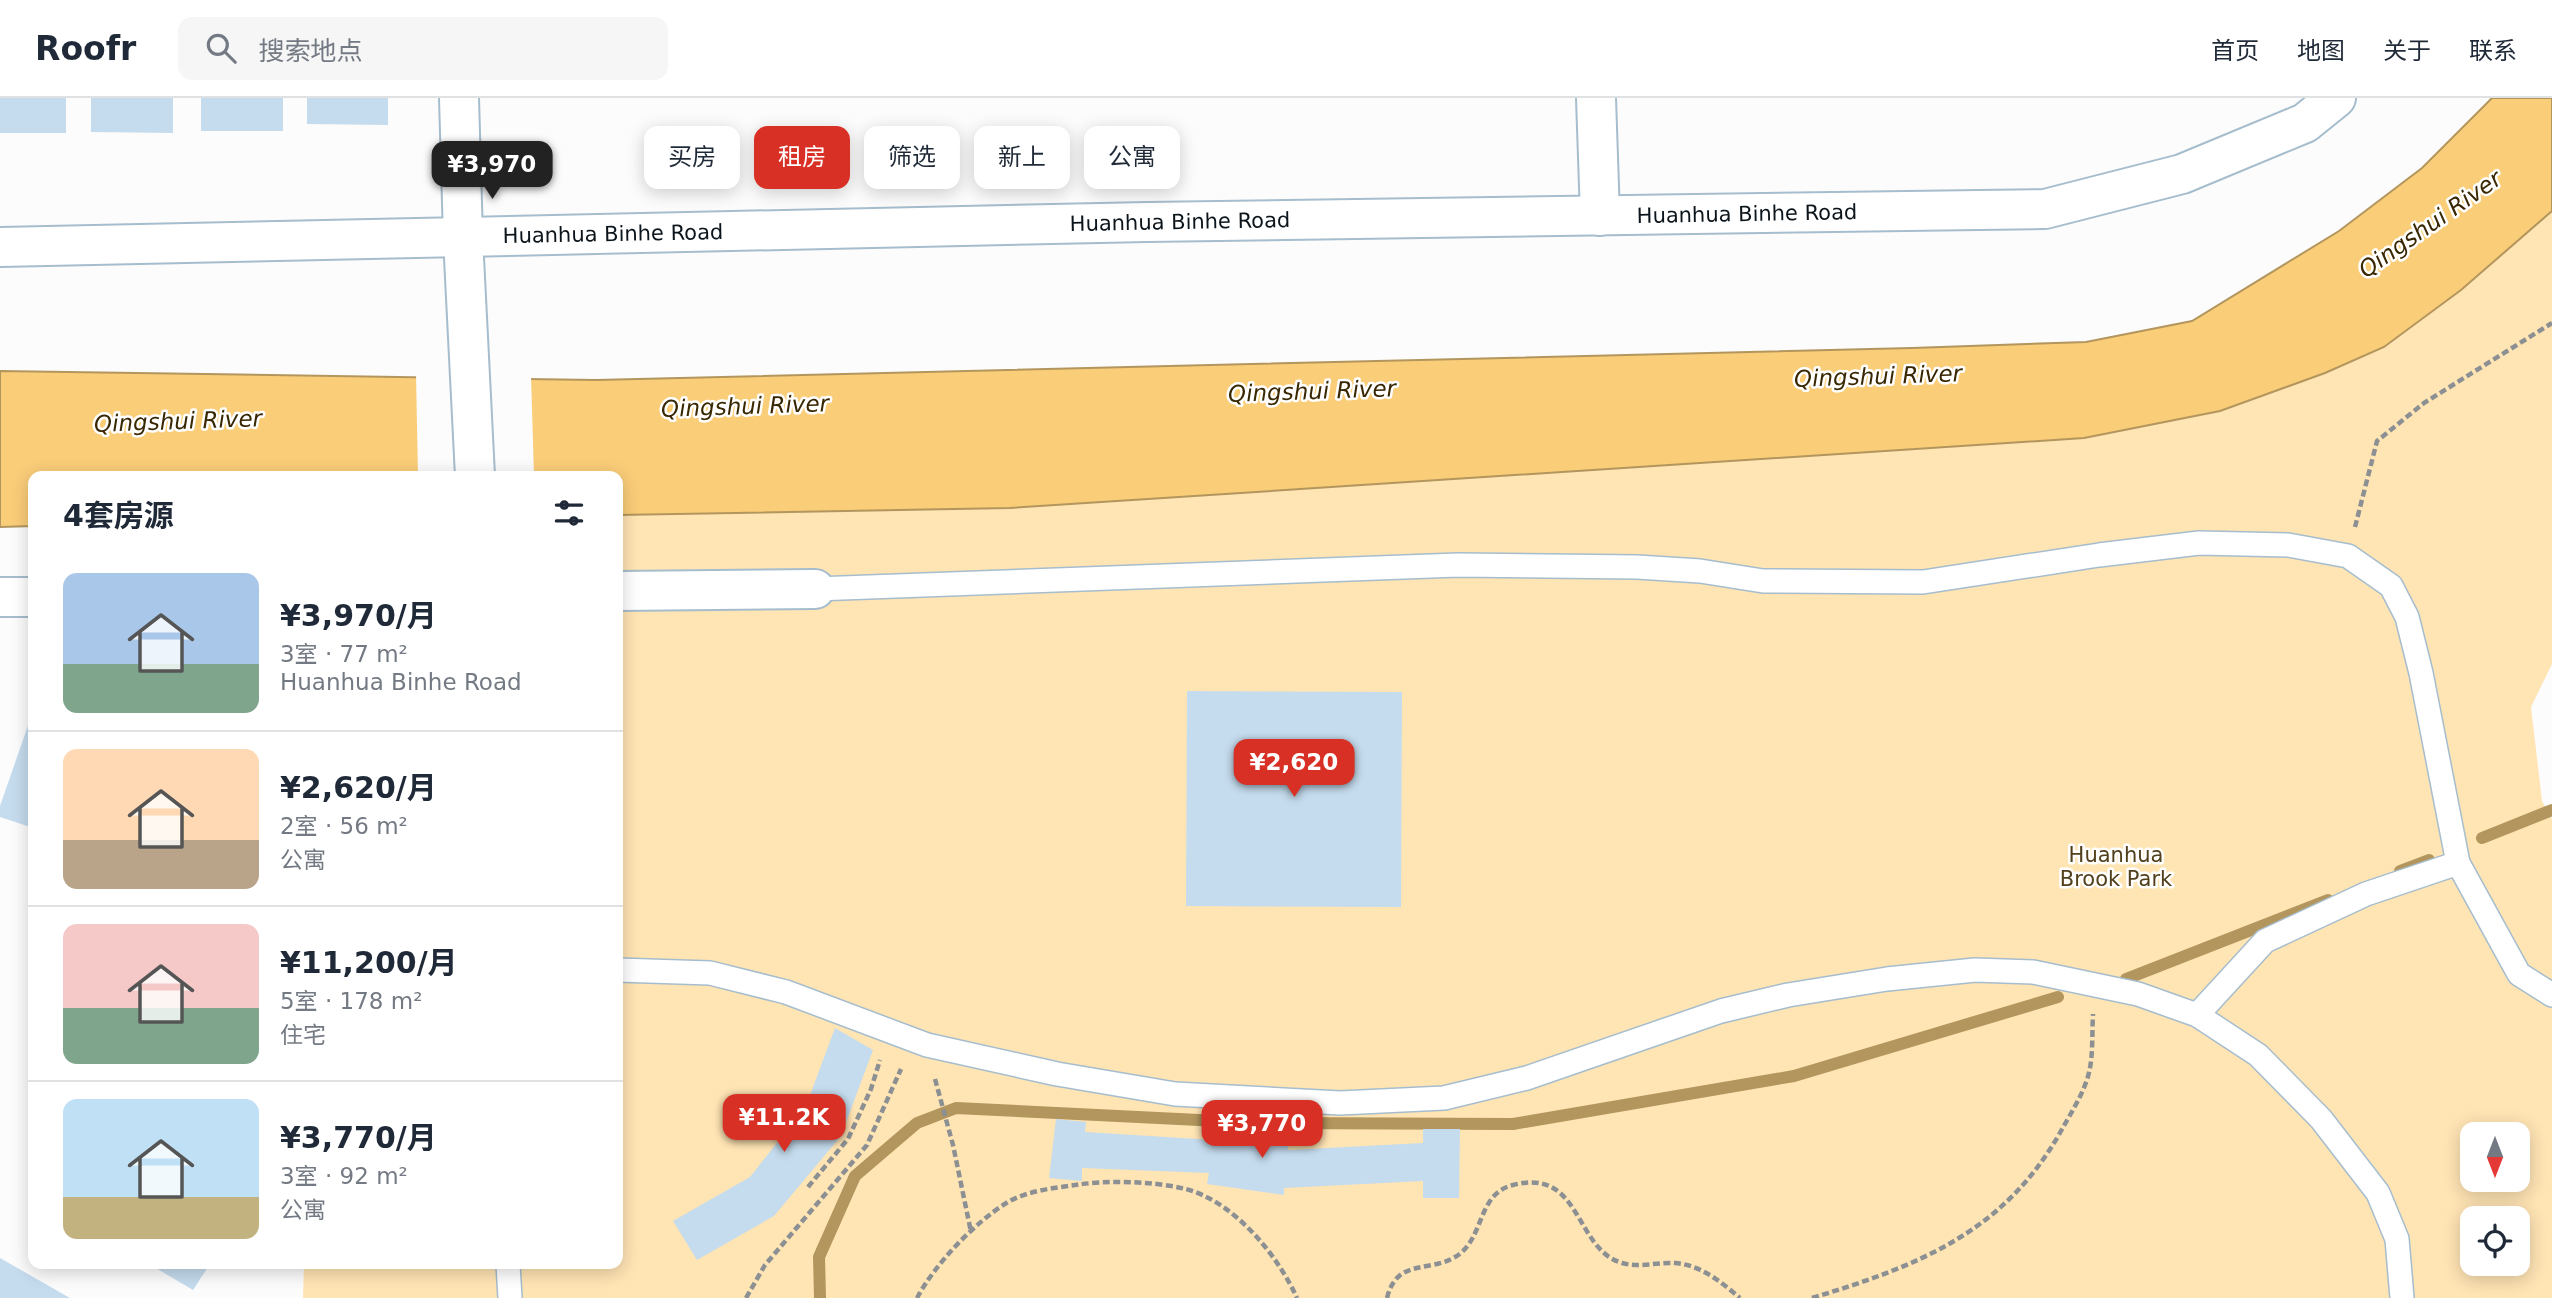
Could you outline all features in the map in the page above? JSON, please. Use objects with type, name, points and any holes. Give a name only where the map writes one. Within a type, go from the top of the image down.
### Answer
[{"type":"street","points":[[459,98],[475,471]]},
{"type":"street","points":[[1596,98],[1600,216]]},
{"type":"street","name":"Huanhua Binhe Road","points":[[0,247],[1119,223],[2045,209],[2182,174],[2305,123],[2336,98]]},
{"type":"street","points":[[623,591],[815,589]]},
{"type":"street","points":[[0,597],[28,597]]},
{"type":"lane","points":[[815,589],[1458,565],[1637,567],[1700,571],[1763,581],[1923,582],[2099,555],[2199,543],[2288,545],[2348,556],[2391,586],[2407,617],[2421,673],[2458,863],[2519,974],[2552,995]]},
{"type":"lane","points":[[2197,1015],[2264,941],[2366,894],[2458,863]]},
{"type":"lane","points":[[623,971],[710,973],[786,992],[927,1045],[1057,1074],[1175,1094],[1340,1102],[1444,1098],[1527,1078],[1721,1011],[1788,995],[1887,979],[1975,970],[2033,972],[2137,994],[2197,1015],[2258,1055],[2321,1119],[2378,1193],[2397,1239],[2402,1298]]},
{"type":"lane","points":[[508,1269],[510,1298]]},
{"type":"path","points":[[2348,556],[2377,441],[2424,403],[2552,323]]},
{"type":"path","points":[[1812,1298],[1864,1282],[1926,1258],[1982,1224],[2020,1188],[2052,1148],[2082,1091],[2090,1068],[2094,986]]},
{"type":"path","points":[[808,1187],[848,1139],[871,1088],[882,1051],[880,1028]]},
{"type":"path","points":[[746,1298],[765,1265],[867,1145],[901,1069],[906,1037]]},
{"type":"path","points":[[940,1100],[953,1145],[971,1232]]},
{"type":"path","points":[[917,1298],[941,1264],[971,1232],[1009,1202],[1050,1188],[1094,1182],[1186,1189],[1216,1203],[1246,1225],[1268,1251],[1297,1298]]},
{"type":"path","points":[[1387,1298],[1392,1282],[1401,1274],[1449,1260],[1460,1254],[1470,1243],[1492,1196],[1511,1185],[1531,1182],[1549,1186],[1566,1198],[1602,1251],[1620,1263],[1676,1263],[1703,1269],[1740,1298]]},
{"type":"green space","name":"Huanhua Brook Park","points":[[2552,211],[2552,664],[2531,707],[2542,801],[2552,819],[2552,1298],[303,1298],[304,1269],[623,1269],[623,515],[1010,508],[2085,438],[2220,411],[2325,373],[2384,347],[2461,290]]},
{"type":"water","name":"Qingshui River","points":[[2492,98],[2552,98],[2552,211],[2461,290],[2384,347],[2325,373],[2220,411],[2084,438],[1010,508],[623,515],[623,471],[28,471],[28,526],[0,527],[0,371],[596,380],[2086,342],[2192,321],[2339,231],[2422,168]]},
{"type":"pier","points":[[416,374],[531,376],[534,471],[418,471]]},
{"type":"building","points":[[0,98],[66,98],[66,133],[0,133]]},
{"type":"building","points":[[91,98],[173,98],[173,133],[91,132]]},
{"type":"building","points":[[201,98],[283,98],[283,131],[201,131]]},
{"type":"building","points":[[307,98],[388,98],[388,125],[307,124]]},
{"type":"building","points":[[1187,691],[1402,692],[1401,907],[1186,906]]},
{"type":"building","points":[[28,725],[28,826],[0,817],[0,806]]},
{"type":"building","points":[[835,1028],[873,1050],[841,1136],[774,1216],[697,1260],[673,1221],[750,1177],[806,1106]]},
{"type":"building","points":[[1056,1119],[1086,1122],[1085,1132],[1215,1140],[1216,1133],[1289,1140],[1288,1150],[1423,1143],[1423,1129],[1460,1129],[1459,1198],[1423,1198],[1423,1181],[1284,1188],[1284,1195],[1207,1184],[1209,1173],[1082,1168],[1082,1181],[1049,1178]]},
{"type":"building","points":[[0,1258],[70,1298],[0,1298]]},
{"type":"building","points":[[157,1269],[207,1269],[193,1290]]},
{"type":"waterway","points":[[2482,838],[2552,810]]},
{"type":"waterway","points":[[2400,871],[2429,860]]},
{"type":"waterway","points":[[2126,979],[2328,900]]},
{"type":"waterway","points":[[820,1298],[819,1257],[855,1176],[917,1123],[956,1108],[1260,1123],[1513,1124],[1794,1076],[2058,997]]}]
